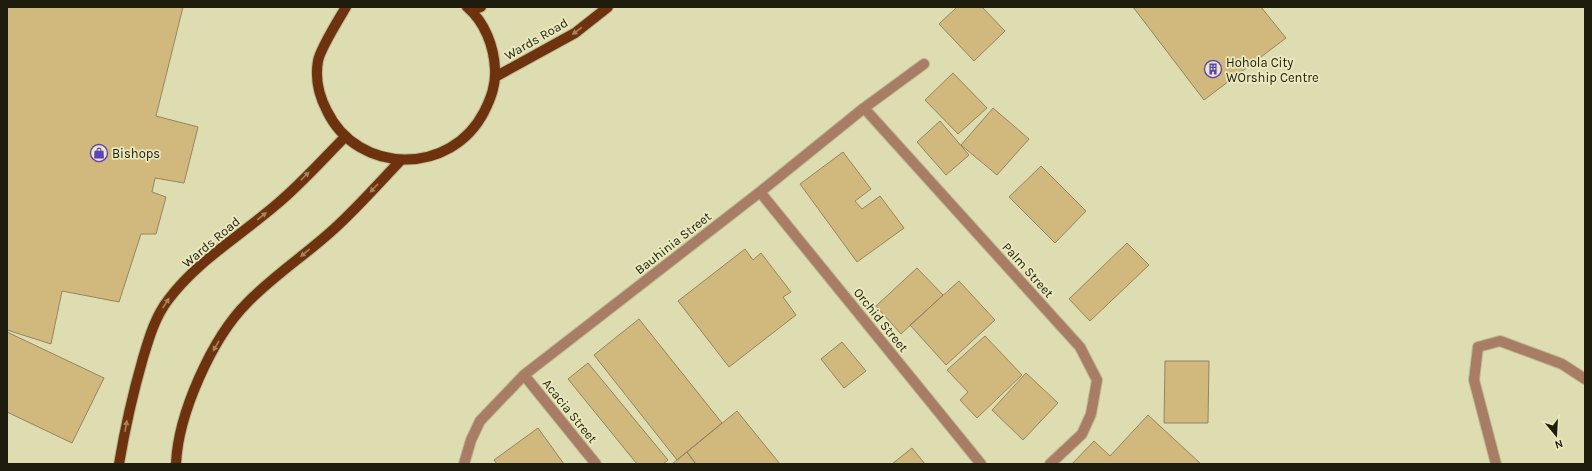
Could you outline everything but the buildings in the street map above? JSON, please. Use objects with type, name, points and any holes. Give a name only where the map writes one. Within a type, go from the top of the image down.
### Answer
[{"type":"main road","points":[[346,7],[318,59],[317,81],[322,101],[332,120],[345,136],[357,146],[385,158],[401,160],[418,159],[435,155],[451,148],[465,138],[477,125],[492,94],[495,77],[494,59],[490,41],[482,24],[469,8]]},
{"type":"main road","points":[[469,8],[481,7]]},
{"type":"main road","name":"Wards Road","points":[[495,77],[575,33],[608,7]]},
{"type":"main road","name":"Wards Road","points":[[119,464],[126,421],[140,368],[151,332],[168,300],[189,276],[212,254],[278,204],[345,136]]},
{"type":"main road","points":[[176,464],[177,447],[189,404],[206,362],[230,323],[247,303],[271,280],[335,228],[401,160]]},
{"type":"street","name":"Bauhinia Street","points":[[464,464],[471,440],[480,421],[524,375],[760,192],[864,108],[924,64]]},
{"type":"street","name":"Palm Street","points":[[864,108],[1080,347],[1097,380],[1091,414],[1082,434],[1050,464]]},
{"type":"street","name":"Orchid Street","points":[[760,192],[981,464]]},
{"type":"street","points":[[1496,464],[1474,380],[1478,347],[1500,341],[1562,364],[1585,379]]},
{"type":"street","name":"Acacia Street","points":[[524,375],[596,464]]},
{"type":"place","name":"Hohola City WOrship Centre","points":[[1213,69]]},
{"type":"place","name":"Bishops","points":[[99,153]]}]
